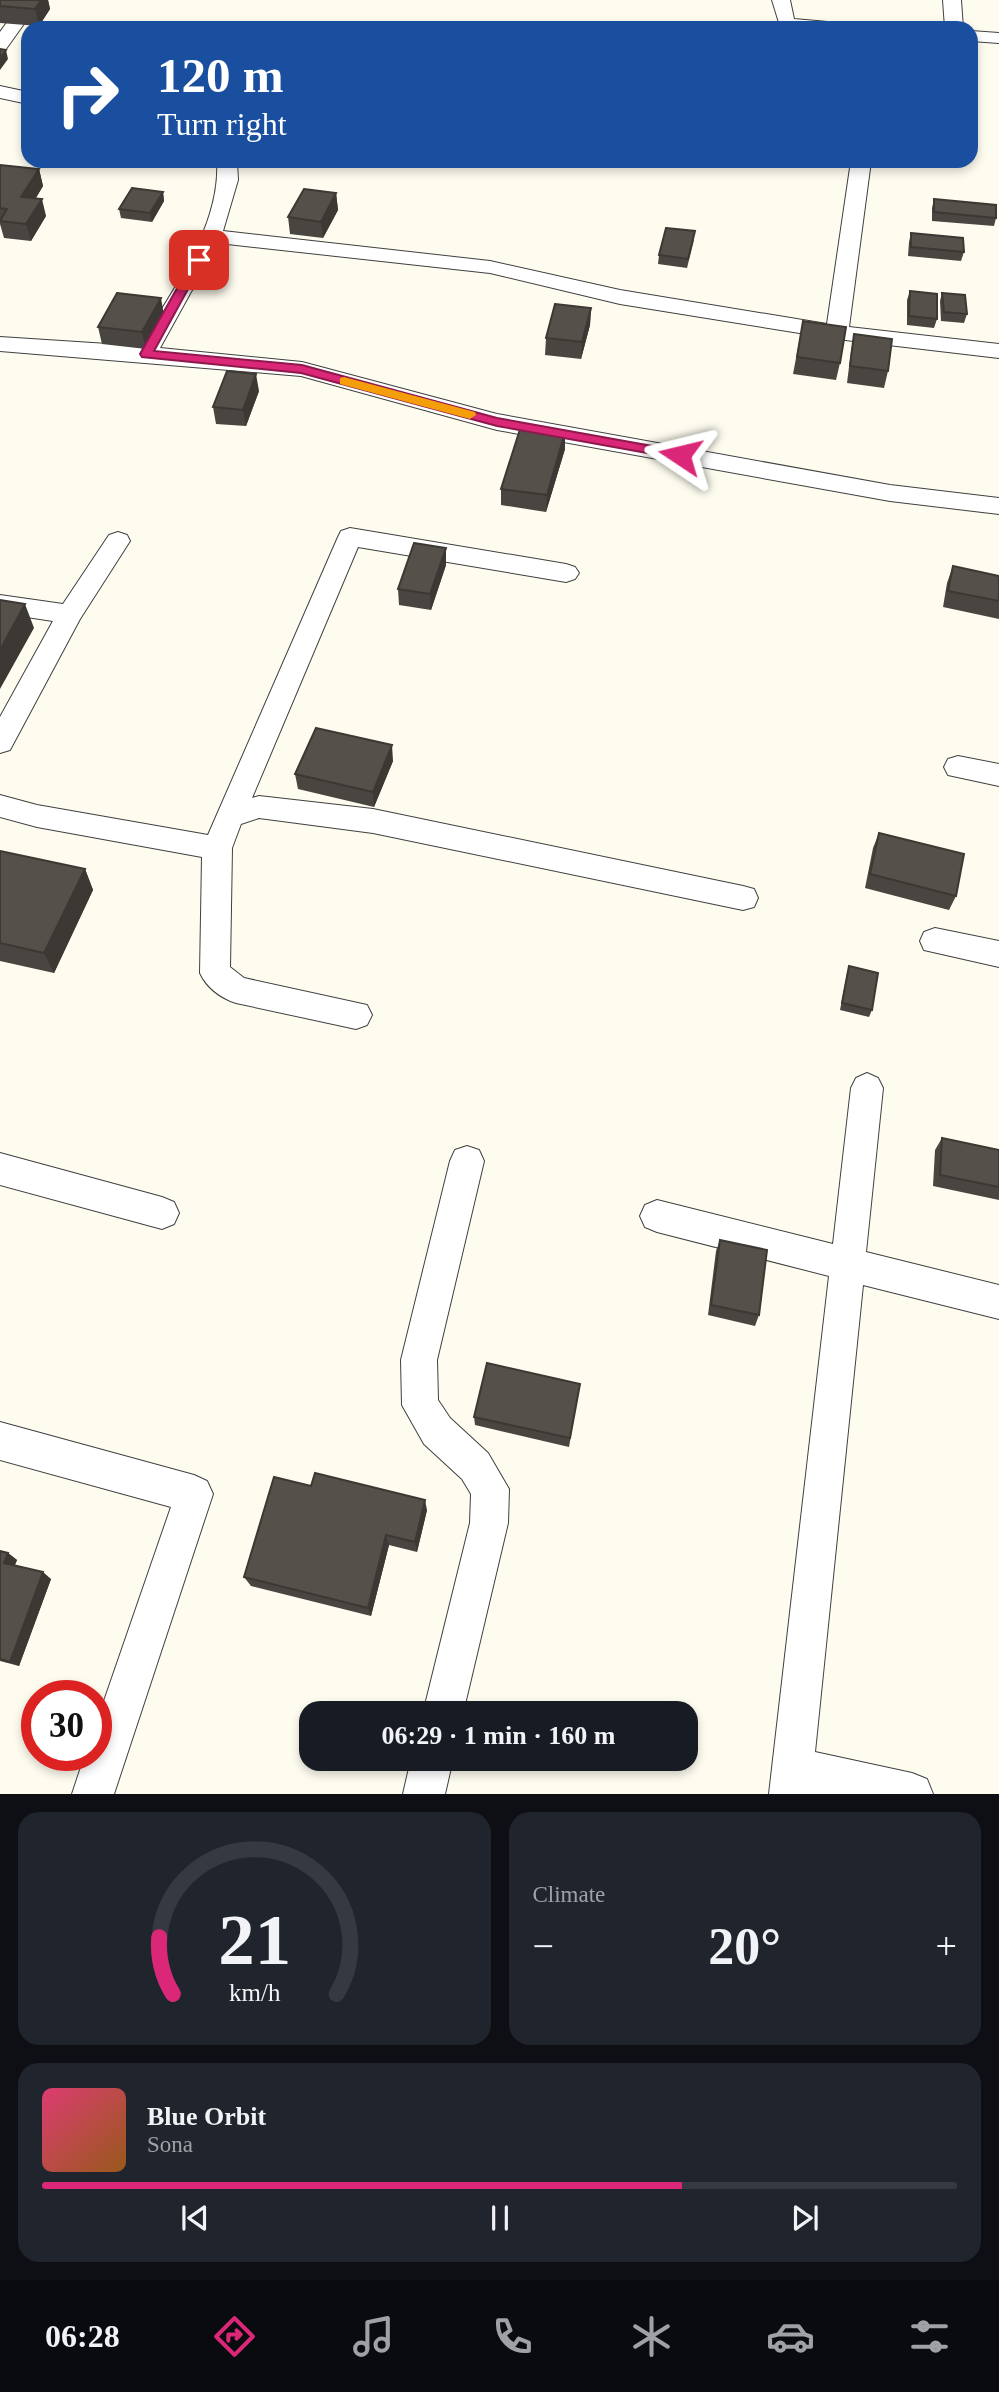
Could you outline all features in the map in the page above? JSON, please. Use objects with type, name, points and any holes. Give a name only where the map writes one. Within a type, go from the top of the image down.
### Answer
[{"type":"street","points":[[0,46],[32,0]]},
{"type":"street","points":[[781,0],[786,21]]},
{"type":"street","points":[[952,0],[954,21]]},
{"type":"street","points":[[978,36],[999,38]]},
{"type":"street","points":[[0,92],[21,96]]},
{"type":"street","points":[[146,354],[212,236],[226,187],[227,168]]},
{"type":"street","points":[[836,332],[859,168]]},
{"type":"street","points":[[212,236],[490,267],[620,297],[836,332],[999,351]]},
{"type":"street","points":[[0,344],[302,369],[497,422],[890,493],[999,506]]},
{"type":"street","points":[[356,1015],[236,990],[215,973],[216,848],[350,537],[566,573]]},
{"type":"street","points":[[0,742],[70,614],[118,541]]},
{"type":"street","points":[[0,604],[70,614]]},
{"type":"street","points":[[958,766],[999,775]]},
{"type":"street","points":[[0,806],[216,848]]},
{"type":"street","points":[[230,816],[259,807],[373,821],[743,898]]},
{"type":"street","points":[[935,941],[999,954]]},
{"type":"street","points":[[867,1087],[791,1781],[912,1794]]},
{"type":"street","points":[[446,1701],[489,1522],[490,1489],[475,1466],[437,1431],[420,1405],[418,1385],[419,1360],[467,1161]]},
{"type":"street","points":[[0,1169],[162,1213]]},
{"type":"street","points":[[657,1216],[999,1302]]},
{"type":"street","points":[[0,1441],[194,1494],[93,1794]]},
{"type":"street","points":[[424,1794],[429,1771]]},
{"type":"building","points":[[0,0],[41,0],[35,9],[0,6]]},
{"type":"building","points":[[0,165],[39,169],[21,197],[42,199],[26,224],[0,221],[7,209],[0,208]]},
{"type":"building","points":[[132,188],[163,192],[150,213],[119,209]]},
{"type":"building","points":[[304,189],[336,193],[321,222],[288,217]]},
{"type":"building","points":[[934,199],[996,205],[996,218],[934,212]]},
{"type":"building","points":[[666,228],[695,231],[688,259],[659,255]]},
{"type":"building","points":[[911,233],[963,238],[964,252],[911,247]]},
{"type":"building","points":[[910,291],[937,294],[937,319],[909,316]]},
{"type":"building","points":[[117,293],[161,298],[142,332],[98,327]]},
{"type":"building","points":[[942,293],[965,295],[967,314],[944,312]]},
{"type":"building","points":[[555,304],[591,308],[582,342],[546,338]]},
{"type":"building","points":[[803,321],[846,327],[840,363],[797,357]]},
{"type":"building","points":[[854,334],[892,339],[888,371],[850,366]]},
{"type":"building","points":[[227,371],[256,374],[243,410],[213,407]]},
{"type":"building","points":[[521,426],[565,432],[547,495],[501,489]]},
{"type":"building","points":[[414,543],[446,548],[430,594],[398,589]]},
{"type":"building","points":[[953,566],[999,576],[999,601],[948,591]]},
{"type":"building","points":[[0,600],[25,604],[0,650]]},
{"type":"building","points":[[316,728],[392,745],[373,792],[295,774]]},
{"type":"building","points":[[879,833],[964,854],[956,896],[870,874]]},
{"type":"building","points":[[0,851],[85,869],[44,953],[0,943]]},
{"type":"building","points":[[849,966],[878,973],[872,1010],[842,1003]]},
{"type":"building","points":[[942,1138],[999,1150],[999,1187],[940,1175]]},
{"type":"building","points":[[720,1240],[767,1250],[759,1315],[711,1305]]},
{"type":"building","points":[[487,1363],[580,1384],[570,1438],[474,1417]]},
{"type":"building","points":[[315,1473],[425,1500],[415,1542],[386,1535],[368,1608],[244,1577],[274,1477],[311,1486]]},
{"type":"building","points":[[0,1551],[8,1553],[4,1563],[43,1572],[10,1662],[0,1659]]},
{"type":"slow traffic","points":[[344,381],[470,415]]},
{"type":"route","points":[[199,260],[146,354],[302,369],[497,422],[680,455]]}]
